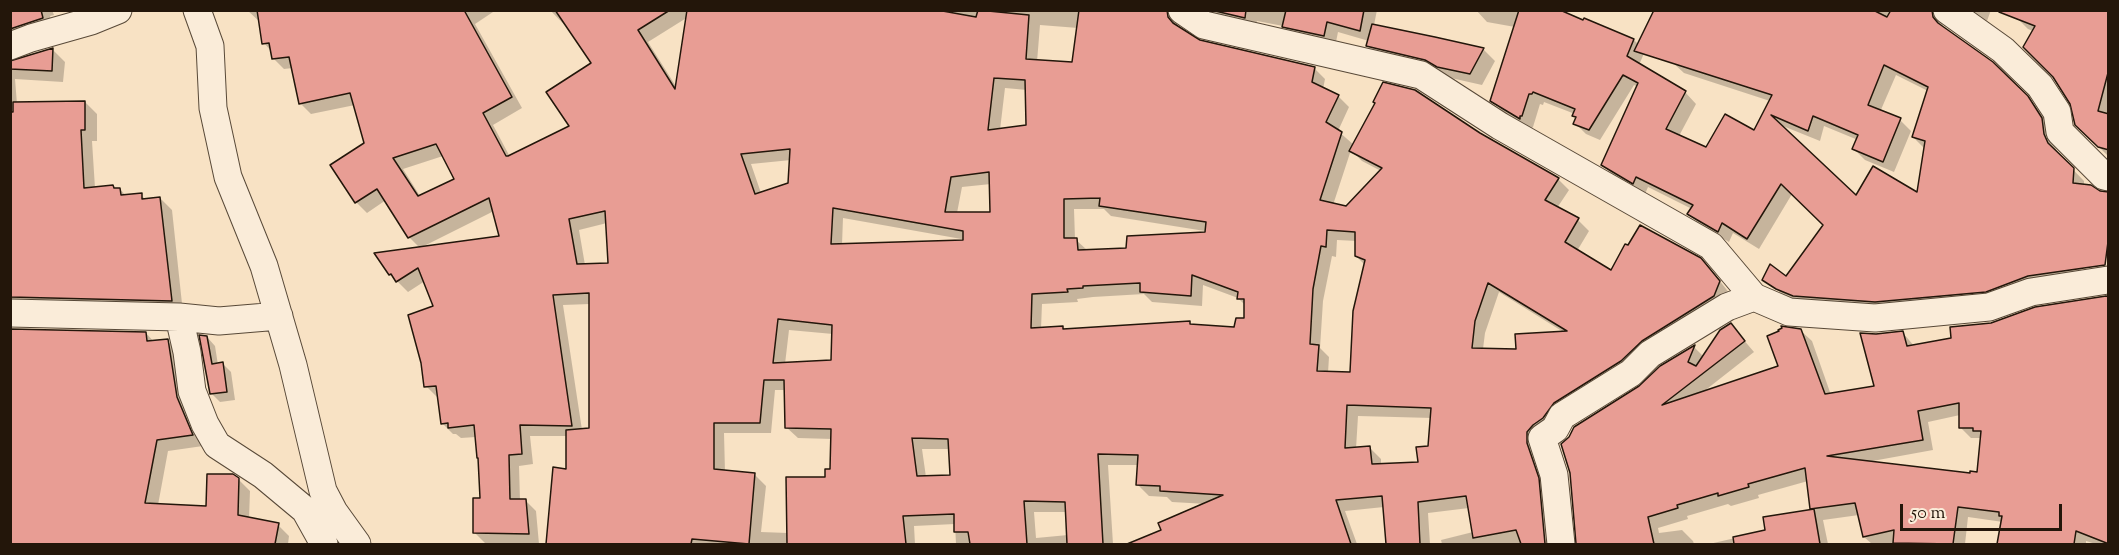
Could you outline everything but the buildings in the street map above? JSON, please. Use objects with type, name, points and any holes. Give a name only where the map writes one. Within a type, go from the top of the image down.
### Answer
[{"type":"street","points":[[10,46],[91,21],[118,10]]},
{"type":"street","points":[[197,10],[210,46],[213,108],[228,177],[264,266],[293,365],[323,491],[334,512],[357,544]]},
{"type":"street","points":[[1182,10],[1204,25],[1421,75],[1500,126],[1711,246],[1754,297],[1789,312],[1875,318],[1989,307],[2031,292],[2109,280]]},
{"type":"street","points":[[1947,10],[2003,50],[2040,86],[2056,112],[2060,132],[2104,176],[2109,177]]},
{"type":"street","points":[[1561,544],[1554,475],[1542,438],[1555,429],[1562,416],[1631,372],[1650,354],[1727,307],[1754,297]]},
{"type":"street","points":[[10,313],[179,317],[219,321],[279,316]]},
{"type":"street","points":[[179,317],[187,352],[192,392],[205,424],[217,445],[263,475],[305,510],[324,544]]}]
